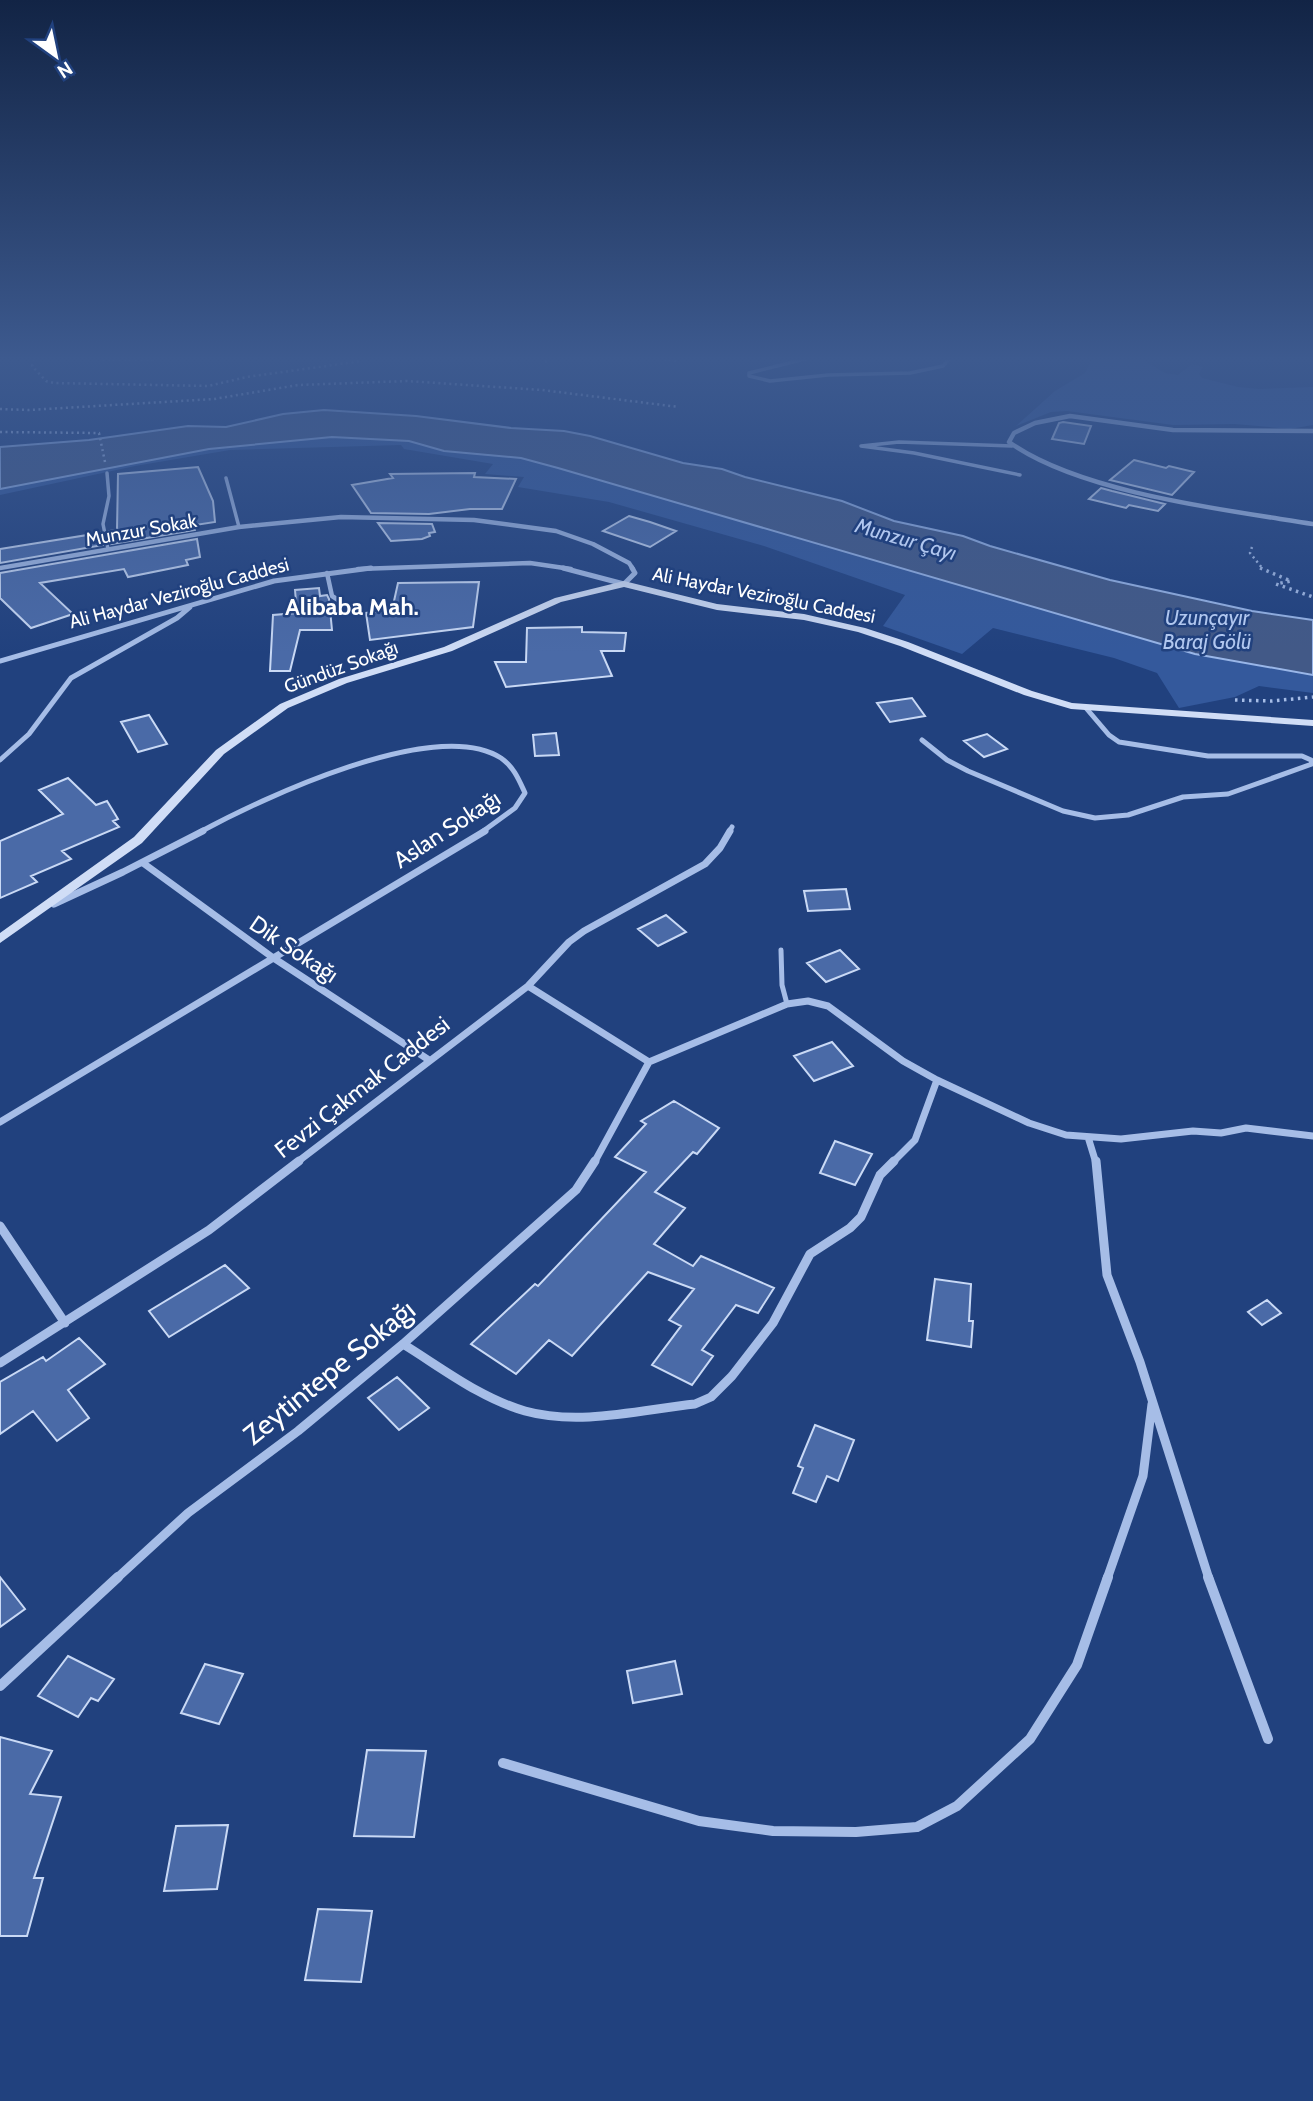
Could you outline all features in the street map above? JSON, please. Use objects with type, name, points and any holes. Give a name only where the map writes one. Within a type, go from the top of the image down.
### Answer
[{"type":"main road","name":"Ali Haydar Veziroğlu Caddesi","points":[[624,584],[717,607],[804,617],[862,630],[1051,701],[1086,708],[1313,723]]},
{"type":"main road","name":"Gündüz Sokağı","points":[[0,939],[138,840],[219,752],[284,706],[343,681],[448,649],[558,600],[624,584]]},
{"type":"street","points":[[1038,457],[1100,483],[1237,512],[1313,524]]},
{"type":"street","name":"Munzur Sokak","points":[[0,568],[239,527],[341,517],[474,520],[544,530],[581,539],[629,563],[635,573],[624,584]]},
{"type":"street","name":"Ali Haydar Veziroğlu Caddesi","points":[[0,661],[274,581],[375,567],[530,563],[597,575],[624,584]]},
{"type":"street","points":[[0,760],[29,734],[71,678],[177,618],[194,604]]},
{"type":"street","points":[[922,740],[947,760],[968,771],[1063,811],[1096,818],[1128,815],[1183,797],[1228,794],[1312,764],[1311,760],[1302,756],[1208,756],[1119,742],[1109,735],[1086,708]]},
{"type":"street","name":"Aslan Sokağı","points":[[0,1122],[498,822],[515,808],[524,793],[522,781],[509,766],[491,754],[465,747],[437,747],[318,776],[269,796],[143,863],[47,907]]},
{"type":"street","name":"Fevzi Çakmak Caddesi","points":[[0,1363],[209,1230],[528,986],[569,942],[705,864],[720,848],[732,827]]},
{"type":"street","name":"Dik Sokağı","points":[[143,863],[272,957],[429,1060]]},
{"type":"street","points":[[528,986],[649,1062],[800,999],[828,1006],[903,1061],[937,1080],[1029,1123],[1066,1136],[1121,1139],[1246,1128],[1313,1136]]},
{"type":"street","name":"Zeytintepe Sokağı","points":[[0,1686],[188,1513],[298,1431],[404,1344],[576,1190],[592,1167],[649,1062]]},
{"type":"street","points":[[404,1344],[496,1401],[528,1412],[585,1416],[695,1404],[711,1397],[732,1376],[773,1323],[810,1254],[850,1228],[861,1217],[880,1175],[915,1140],[937,1080]]},
{"type":"street","points":[[1088,1137],[1097,1166],[1107,1275],[1140,1362],[1196,1544],[1268,1739]]},
{"type":"street","points":[[0,1226],[65,1323]]},
{"type":"street","points":[[503,1763],[699,1821],[773,1831],[856,1832],[917,1827],[957,1805],[1030,1739],[1077,1665],[1143,1476],[1152,1404]]},
{"type":"lane","points":[[933,457],[1020,475]]},
{"type":"lane","points":[[107,473],[109,496],[103,524],[108,549]]},
{"type":"lane","points":[[226,478],[239,527]]},
{"type":"lane","points":[[327,573],[332,596],[349,607]]},
{"type":"lane","points":[[781,950],[782,985],[787,1004]]},
{"type":"path","points":[[104,457],[107,473]]},
{"type":"path","points":[[1252,547],[1250,553],[1257,565],[1291,581],[1276,584],[1313,597]]},
{"type":"shaded area","points":[[167,457],[188,457],[0,495],[0,489]]},
{"type":"shaded area","points":[[452,457],[521,458],[558,468],[1195,654],[1313,675],[1313,693],[1259,686],[1235,697],[1179,708],[1157,673],[1114,658],[993,628],[962,654],[883,626],[905,595],[764,546],[609,502],[518,487],[524,477],[485,474],[493,464]]},
{"type":"water","name":"Uzunçayır Baraj Gölü","points":[[0,457],[167,457],[0,489]]},
{"type":"water","name":"Uzunçayır Baraj Gölü","points":[[511,457],[662,457],[722,469],[842,501],[894,521],[963,536],[1110,580],[1252,611],[1313,620],[1313,675],[1195,654]]},
{"type":"building","points":[[1134,460],[1194,472],[1172,495],[1110,480]]},
{"type":"building","points":[[198,467],[213,501],[215,522],[195,525],[195,530],[111,544],[109,531],[117,530],[118,474]]},
{"type":"building","points":[[475,473],[474,477],[516,479],[502,509],[470,509],[429,514],[371,513],[352,485],[393,478],[390,474]]},
{"type":"building","points":[[1101,488],[1165,504],[1158,511],[1129,505],[1126,508],[1089,499]]},
{"type":"building","points":[[629,516],[676,531],[650,547],[603,531]]},
{"type":"building","points":[[378,523],[432,524],[435,532],[422,539],[391,541]]},
{"type":"building","points":[[100,533],[103,545],[0,563],[0,549]]},
{"type":"building","points":[[197,539],[200,557],[186,560],[188,565],[128,577],[124,569],[40,583],[73,614],[31,628],[0,598],[0,573]]},
{"type":"building","points":[[479,582],[473,627],[370,640],[366,613],[392,610],[398,583]]},
{"type":"building","points":[[319,588],[320,596],[327,595],[329,599],[332,630],[300,630],[290,671],[270,671],[273,615],[297,613],[295,590]]},
{"type":"building","points":[[582,627],[582,632],[626,633],[624,651],[601,651],[612,676],[506,687],[495,662],[526,662],[527,628]]},
{"type":"building","points":[[912,698],[925,716],[890,722],[877,703]]},
{"type":"building","points":[[149,715],[167,744],[138,752],[121,722]]},
{"type":"building","points":[[556,733],[559,755],[535,756],[533,735]]},
{"type":"building","points":[[987,734],[1007,749],[984,757],[964,741]]},
{"type":"building","points":[[68,778],[96,805],[107,801],[118,819],[113,821],[119,827],[62,851],[71,859],[31,876],[37,882],[0,898],[0,841],[63,814],[39,790]]},
{"type":"building","points":[[846,889],[850,909],[808,911],[804,891]]},
{"type":"building","points":[[666,915],[686,932],[658,946],[638,929]]},
{"type":"building","points":[[840,950],[859,969],[826,982],[807,963]]},
{"type":"building","points":[[832,1042],[853,1066],[814,1081],[794,1056]]},
{"type":"building","points":[[674,1101],[719,1128],[697,1154],[693,1152],[655,1192],[685,1208],[654,1244],[693,1266],[701,1256],[774,1288],[758,1313],[736,1305],[702,1350],[713,1356],[692,1385],[652,1365],[681,1326],[669,1320],[694,1289],[648,1272],[572,1356],[549,1340],[516,1374],[471,1344],[535,1284],[538,1286],[646,1172],[615,1157],[646,1124],[641,1121]]},
{"type":"building","points":[[835,1141],[872,1154],[855,1185],[820,1173]]},
{"type":"building","points":[[225,1265],[249,1288],[169,1337],[149,1311]]},
{"type":"building","points":[[935,1279],[971,1284],[971,1347],[927,1340]]},
{"type":"building","points":[[1267,1300],[1281,1313],[1262,1325],[1248,1312]]},
{"type":"building","points":[[79,1338],[105,1364],[68,1390],[89,1418],[57,1441],[33,1411],[0,1434],[0,1382],[43,1357],[46,1361]]},
{"type":"building","points":[[397,1377],[429,1408],[399,1430],[368,1398]]},
{"type":"building","points":[[815,1425],[854,1440],[838,1481],[827,1476],[816,1502],[793,1493],[803,1468],[798,1466]]},
{"type":"building","points":[[0,1577],[25,1609],[0,1627]]},
{"type":"building","points":[[68,1656],[114,1679],[98,1701],[91,1698],[78,1717],[38,1696]]},
{"type":"building","points":[[675,1661],[682,1694],[633,1703],[627,1671]]},
{"type":"building","points":[[205,1664],[243,1674],[219,1724],[181,1713]]},
{"type":"building","points":[[0,1737],[52,1751],[30,1794],[61,1797],[34,1878],[43,1878],[27,1936],[0,1936]]},
{"type":"building","points":[[367,1750],[426,1751],[414,1837],[354,1836]]},
{"type":"building","points":[[228,1825],[217,1889],[164,1891],[176,1826]]},
{"type":"building","points":[[318,1909],[372,1911],[361,1982],[305,1980]]},
{"type":"district","name":"Alibaba Mah.","points":[[352,606]]},
{"type":"water label","name":"Munzur Çayı","points":[[906,539]]}]
